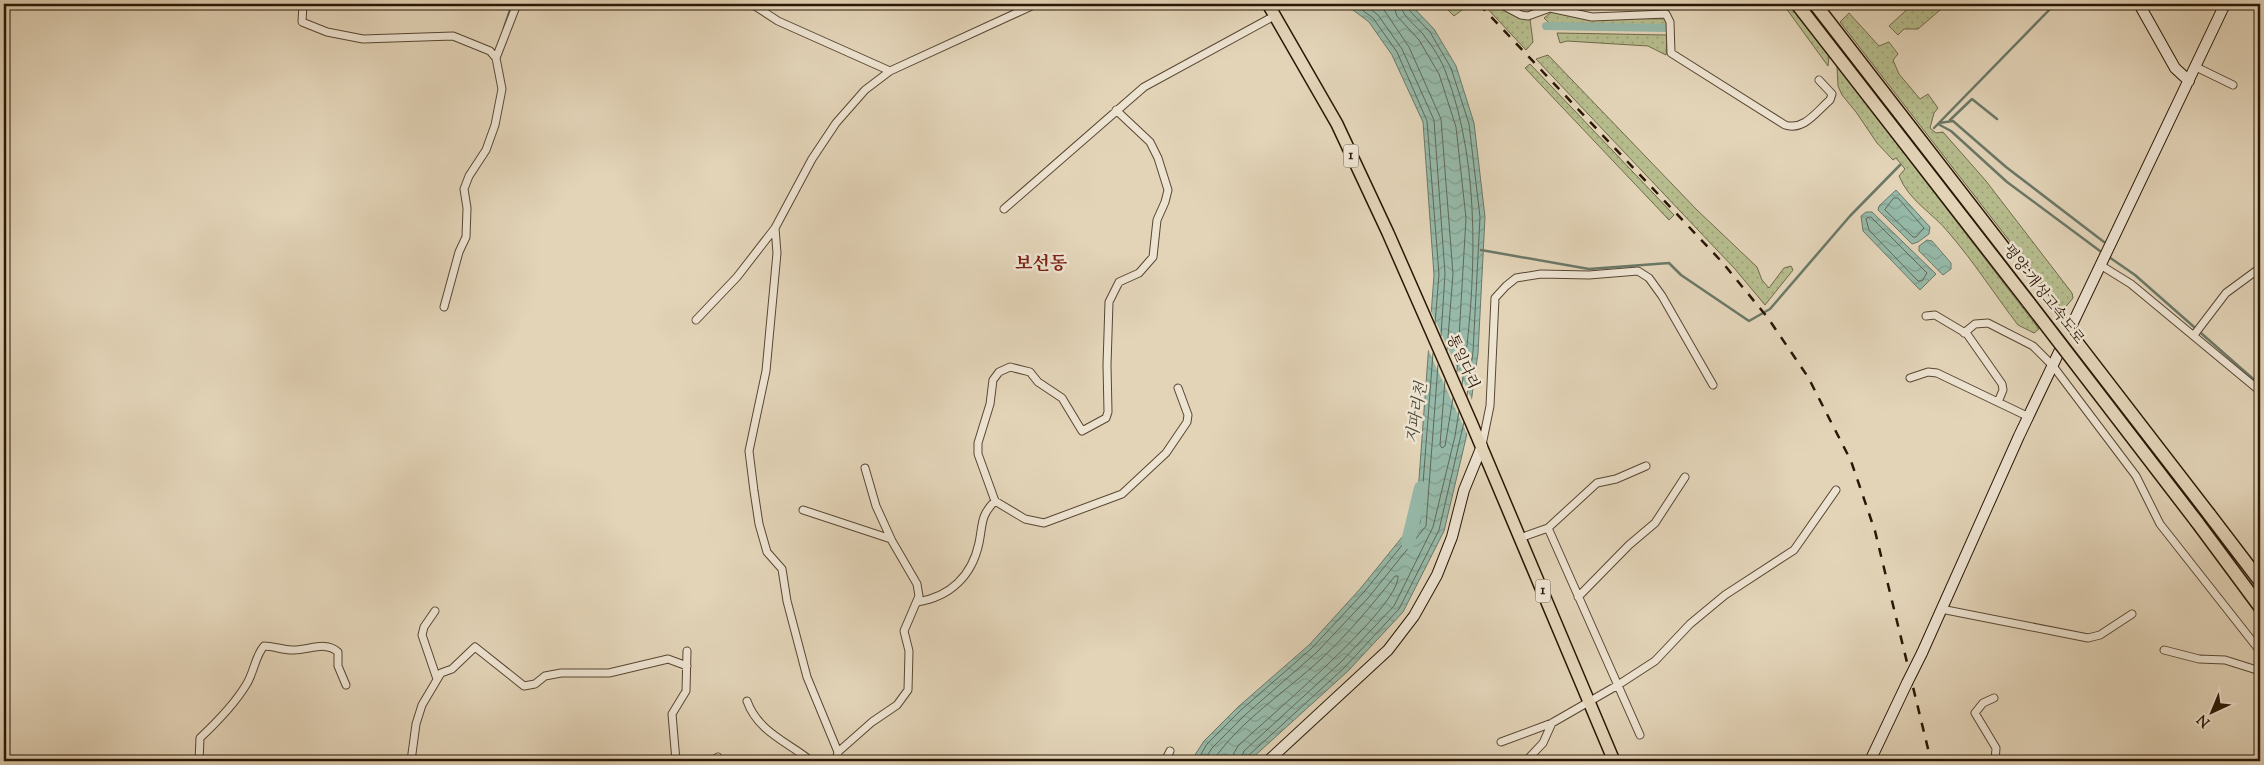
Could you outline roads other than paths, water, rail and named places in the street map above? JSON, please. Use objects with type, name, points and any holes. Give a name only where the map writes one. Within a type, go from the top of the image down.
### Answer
[{"type":"highway","name":"평양-개성고속도로","points":[[1797,4],[2029,303],[2260,607]]},
{"type":"highway","name":"평양-개성고속도로","points":[[1815,4],[2260,581]]},
{"type":"main road","name":"1","points":[[1268,4],[1276,15]]},
{"type":"main road","points":[[2139,4],[2175,68],[2189,82]]},
{"type":"main road","points":[[1870,761],[1922,653],[2029,417],[2225,4]]},
{"type":"main road","name":"통일다리","points":[[1276,15],[1337,124],[1482,446]]},
{"type":"main road","name":"1","points":[[1482,446],[1614,761]]},
{"type":"main road","points":[[1268,761],[1388,650],[1414,616],[1437,575],[1452,537],[1464,490],[1482,446]]},
{"type":"street","points":[[302,4],[302,22],[328,32],[363,38],[453,36],[490,52],[496,58]]},
{"type":"street","points":[[444,307],[459,252],[466,237],[467,208],[464,189],[469,176],[486,150],[497,116],[502,89],[496,58],[517,4]]},
{"type":"street","points":[[752,4],[778,22],[890,71]]},
{"type":"street","points":[[696,320],[737,276],[776,228],[812,159],[836,123],[866,90],[890,71],[1036,4]]},
{"type":"street","points":[[1500,4],[1521,15],[1528,16],[1543,7],[1592,17],[1666,14],[1670,22],[1671,53],[1785,125],[1794,128],[1801,126],[1830,100],[1832,94],[1819,80]]},
{"type":"street","points":[[1004,209],[1144,87],[1276,15]]},
{"type":"street","points":[[2196,67],[2233,85]]},
{"type":"street","points":[[1116,110],[1150,142],[1161,164],[1168,190],[1157,220],[1154,256],[1139,273],[1119,282],[1109,302],[1108,412],[1106,418],[1082,431],[1062,398],[1038,382],[1030,372],[1010,367],[999,372],[993,380],[990,404],[978,443],[978,454],[995,501],[1025,519],[1044,524],[1122,494],[1166,453],[1187,422],[1189,418],[1178,388]]},
{"type":"street","points":[[776,228],[777,253],[768,354],[749,451],[759,524],[768,552],[782,569],[807,677],[838,752],[836,761]]},
{"type":"street","points":[[2105,259],[2131,284],[2197,331],[2260,390]]},
{"type":"street","points":[[2197,331],[2226,293],[2260,268]]},
{"type":"street","points":[[1482,446],[1490,406],[1495,298],[1516,278],[1541,274],[1589,275],[1638,271],[1649,278],[1662,296],[1713,385]]},
{"type":"street","points":[[1926,316],[1935,315],[1964,333],[2002,384],[2003,390],[1998,402]]},
{"type":"street","points":[[1964,333],[1975,324],[1988,324],[2033,346],[2053,366],[2136,476],[2160,524],[2260,651]]},
{"type":"street","points":[[1910,378],[1928,372],[1937,373],[2029,417]]},
{"type":"street","points":[[1520,538],[1548,528],[1597,483],[1616,479],[1646,466]]},
{"type":"street","points":[[838,752],[872,722],[897,705],[908,690],[909,651],[904,631],[917,602],[917,584],[891,539],[876,506],[865,468]]},
{"type":"street","points":[[1578,597],[1629,545],[1655,523],[1685,477]]},
{"type":"street","points":[[1501,742],[1552,723],[1579,708],[1589,700],[1618,686],[1655,661],[1690,624],[1724,596],[1794,550],[1836,490]]},
{"type":"street","points":[[917,602],[943,595],[956,586],[966,574],[977,552],[982,520],[995,501]]},
{"type":"street","points":[[803,510],[891,539]]},
{"type":"street","points":[[1548,528],[1640,735]]},
{"type":"street","points":[[1941,609],[2088,638],[2100,635],[2132,614]]},
{"type":"street","points":[[435,610],[424,627],[422,635],[437,679]]},
{"type":"street","points":[[199,761],[200,738],[236,701],[248,683],[260,650],[264,646],[292,650],[324,646],[333,647],[338,652],[338,666],[346,685]]},
{"type":"street","points":[[411,761],[419,713],[437,679],[441,673],[452,669],[475,647],[524,686],[535,684],[545,676],[561,673],[609,673],[668,659],[687,666]]},
{"type":"street","points":[[2164,650],[2199,659],[2225,660],[2260,672]]},
{"type":"street","points":[[676,761],[672,714],[686,691],[687,651]]},
{"type":"street","points":[[1994,698],[1983,703],[1975,714],[1996,748],[1995,761]]},
{"type":"street","points":[[747,701],[758,722],[771,734],[811,761]]},
{"type":"street","points":[[1526,761],[1543,743],[1552,723]]},
{"type":"street","points":[[1165,761],[1170,750]]},
{"type":"water","points":[[1345,4],[1410,4],[1434,29],[1456,66],[1474,123],[1485,217],[1478,353],[1466,438],[1444,531],[1403,612],[1348,671],[1249,761],[1191,761],[1204,741],[1238,707],[1309,645],[1360,589],[1416,520],[1434,275],[1423,122],[1392,55],[1369,22]]},
{"type":"water","points":[[1896,190],[1930,227],[1929,234],[1918,242],[1912,244],[1878,210],[1879,206]]},
{"type":"water","points":[[1866,212],[1872,212],[1936,274],[1920,290],[1863,231],[1861,216]]},
{"type":"water","points":[[1927,240],[1932,241],[1951,263],[1951,269],[1943,275],[1919,251],[1919,246]]},
{"type":"waterway","points":[[504,28],[512,4]]},
{"type":"waterway","points":[[1934,128],[2055,4]]},
{"type":"waterway","points":[[1546,26],[1666,28]]},
{"type":"waterway","points":[[1950,120],[1972,99],[1997,119]]},
{"type":"waterway","points":[[1939,123],[1953,121],[2006,167],[2104,242]]},
{"type":"waterway","points":[[1938,124],[1951,131],[2007,182],[2104,254]]},
{"type":"waterway","points":[[1481,250],[1589,269],[1669,263],[1681,275],[1749,321],[1770,309],[1850,216],[1900,165]]},
{"type":"waterway","points":[[2109,257],[2135,275],[2260,385]]},
{"type":"waterway","name":"지파리천","points":[[1408,542],[1421,488]]},
{"type":"railway","points":[[1479,4],[1722,262],[1768,318],[1808,377],[1851,461],[1875,531],[1931,761]]},
{"type":"district","name":"보선동","points":[[1041,265]]}]
